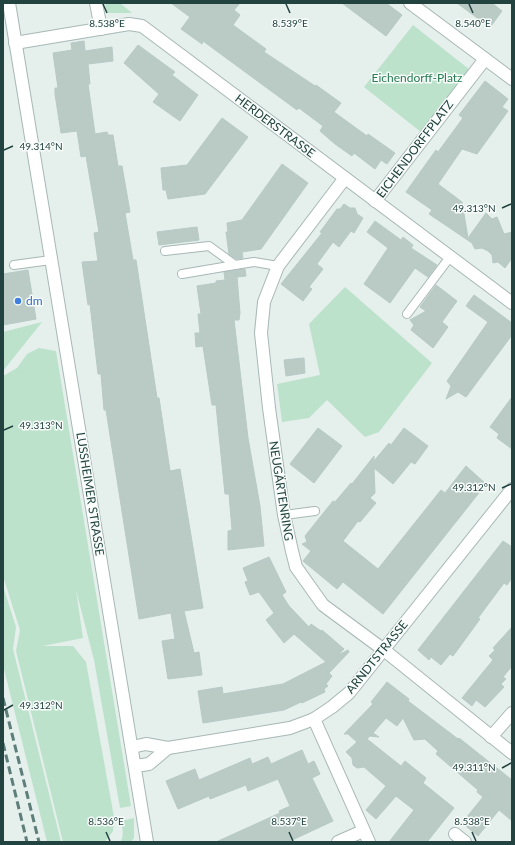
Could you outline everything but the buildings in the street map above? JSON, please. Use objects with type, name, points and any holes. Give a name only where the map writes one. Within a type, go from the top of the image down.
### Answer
[{"type":"street","name":"LUSSHEIMER STRASSE","points":[[9,3],[14,43],[24,88],[147,842]]},
{"type":"street","points":[[96,3],[100,29]]},
{"type":"street","points":[[410,3],[512,79]]},
{"type":"street","name":"HERDERSTRASSE","points":[[14,43],[129,24],[142,26],[512,303]]},
{"type":"street","name":"EICHENDORFFPLATZ","points":[[375,201],[485,59]]},
{"type":"street","name":"NEUGÄRTENRING","points":[[345,178],[278,266],[264,302],[261,333],[268,408],[284,515],[296,567],[323,605],[384,650],[512,753]]},
{"type":"street","name":"ARNDTSTRASSE","points":[[132,747],[146,744],[168,748],[290,728],[314,719],[332,708],[349,693],[512,489]]},
{"type":"street","points":[[491,737],[512,713]]},
{"type":"street","points":[[314,719],[369,842]]},
{"type":"street","points":[[135,766],[149,764],[168,748]]},
{"type":"street","points":[[338,842],[363,831]]},
{"type":"street","points":[[455,834],[465,842]]},
{"type":"lane","points":[[165,251],[209,246],[235,265]]},
{"type":"lane","points":[[407,314],[450,257]]},
{"type":"lane","points":[[14,265],[52,260]]},
{"type":"lane","points":[[182,274],[254,262],[278,266]]},
{"type":"lane","points":[[284,515],[315,511]]},
{"type":"green space","points":[[105,3],[120,3],[132,13],[107,13]]},
{"type":"green space","name":"Eichendorff-Platz","points":[[413,25],[470,70],[421,132],[364,87]]},
{"type":"green space","points":[[345,287],[432,363],[379,432],[365,437],[327,400],[309,418],[282,422],[277,384],[320,375],[309,324]]},
{"type":"green space","points":[[42,322],[3,371],[3,332]]},
{"type":"green space","points":[[39,348],[56,351],[131,806],[120,808],[94,660],[76,590],[83,638],[43,646],[73,646],[86,662],[114,817],[113,831],[105,842],[63,842],[16,651],[20,630],[3,576],[3,376],[17,368],[27,354]]},
{"type":"green space","points":[[3,586],[16,627],[13,649],[61,842],[47,842],[3,665]]},
{"type":"green space","points":[[134,818],[134,838],[131,842],[120,842],[123,835],[121,821]]},
{"type":"railway","points":[[3,698],[39,842]]},
{"type":"railway","points":[[3,743],[27,842]]},
{"type":"place","name":"dm","points":[[18,301]]}]
